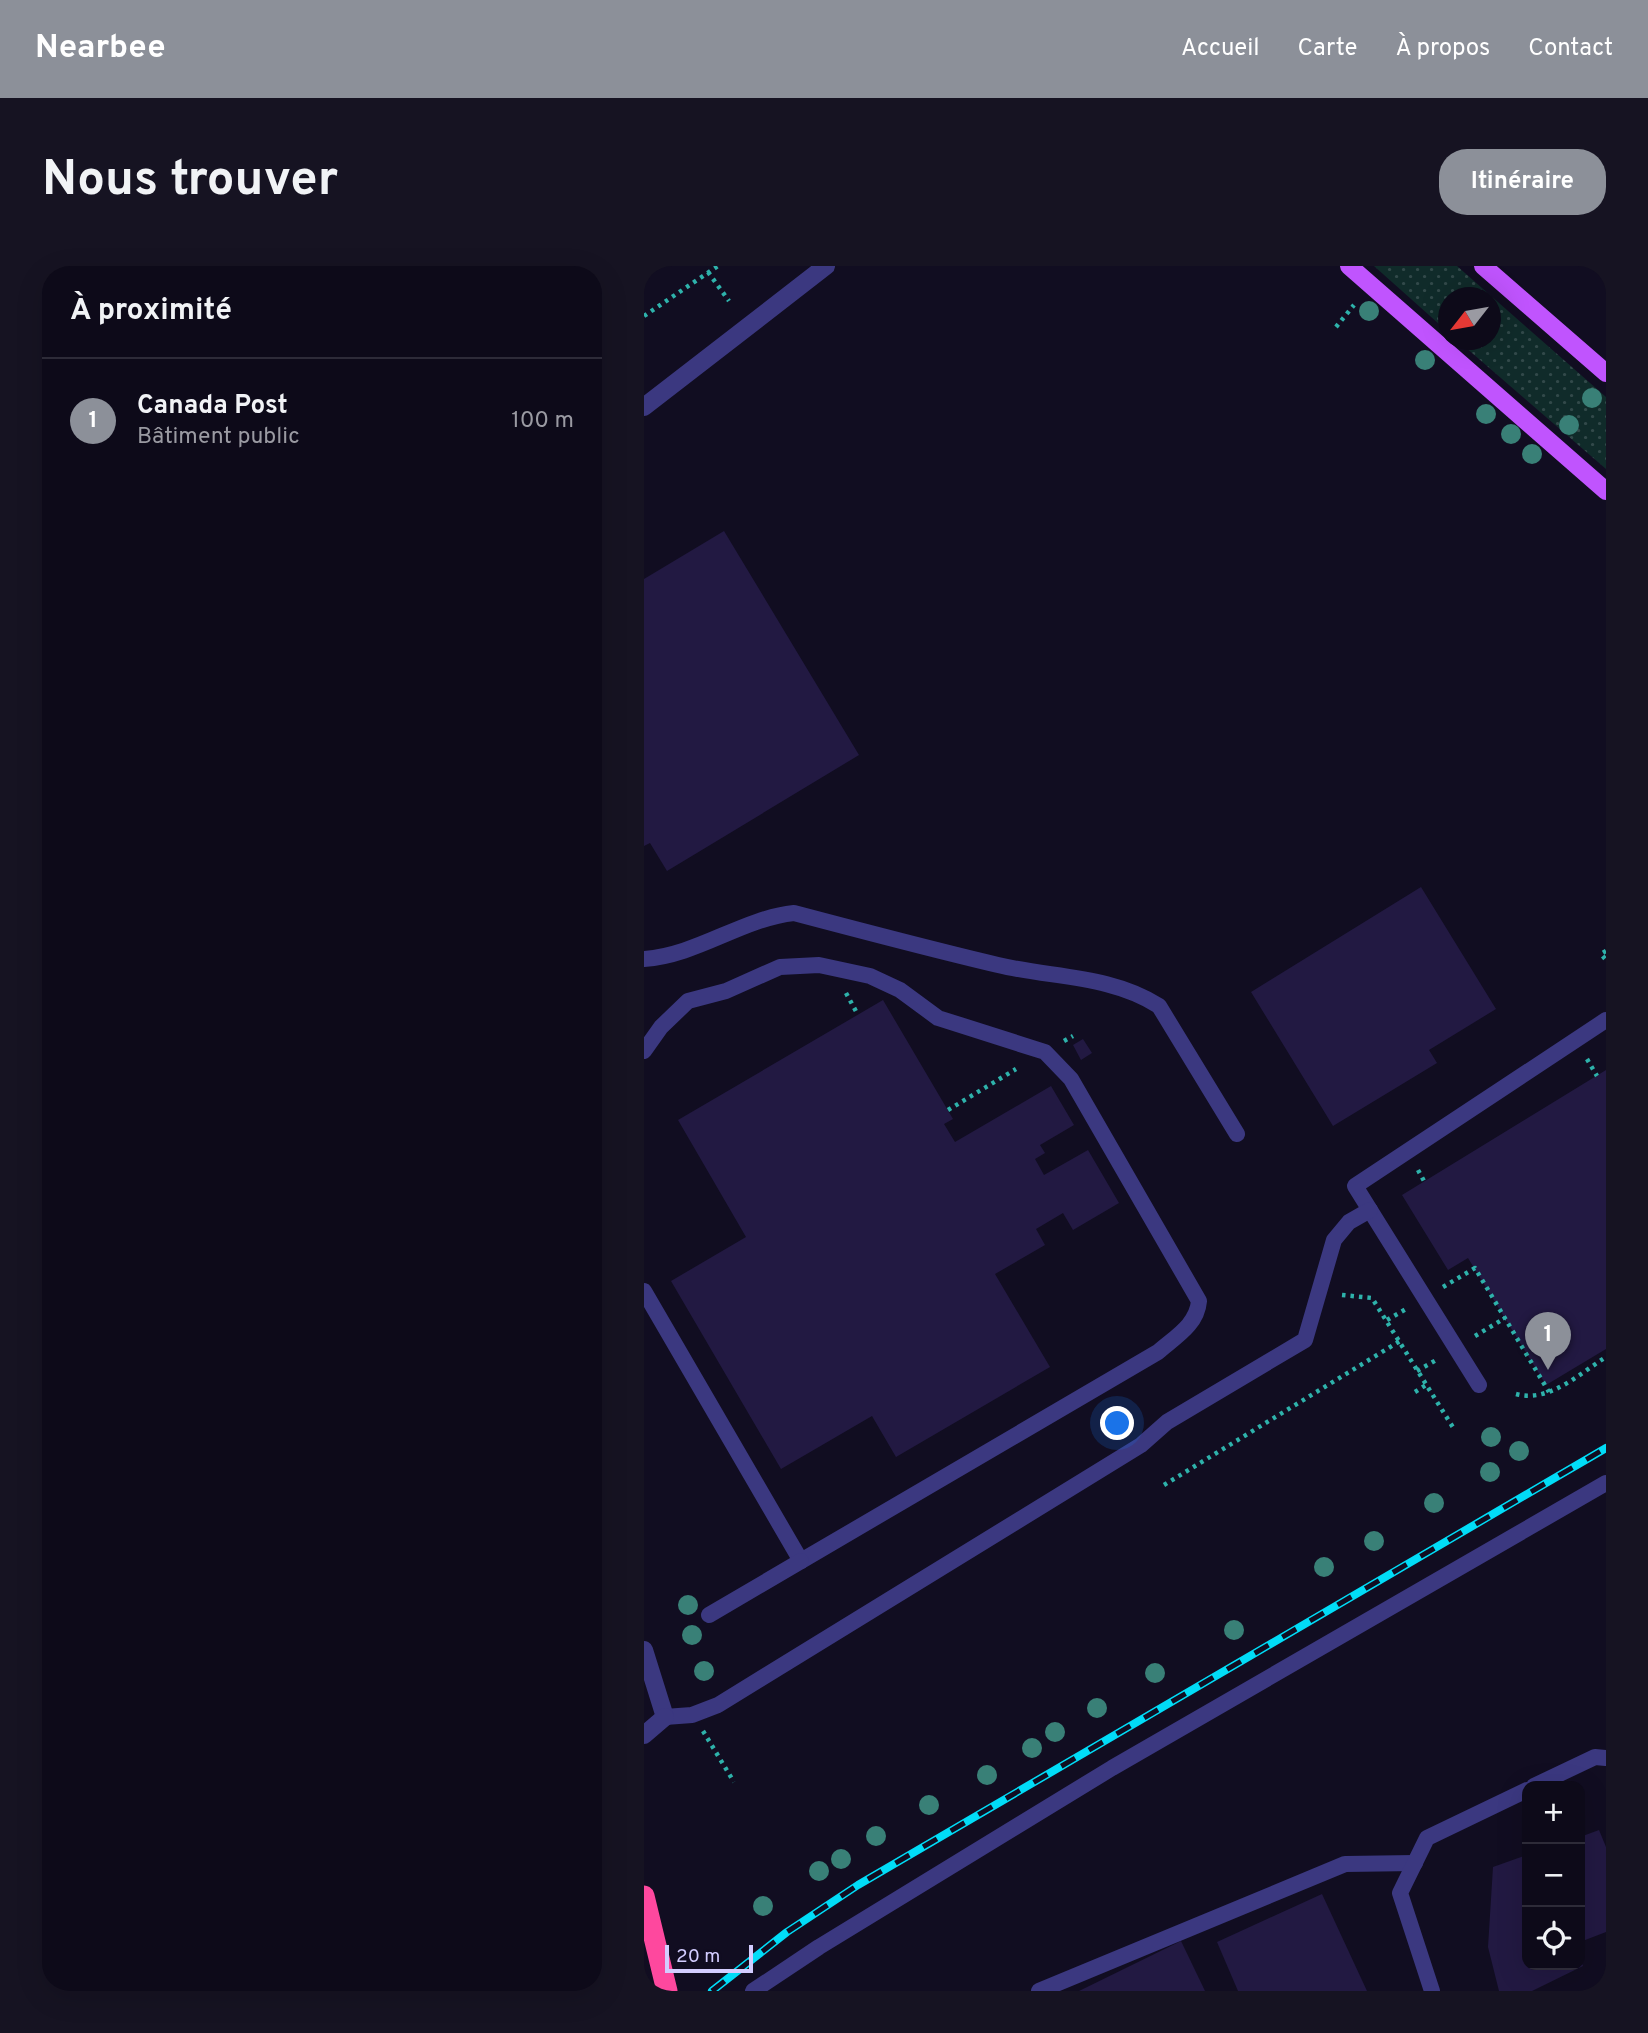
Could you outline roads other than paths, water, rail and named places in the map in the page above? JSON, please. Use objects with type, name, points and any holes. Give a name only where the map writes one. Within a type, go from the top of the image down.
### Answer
[{"type":"highway","points":[[644,1896],[667,1991]]},
{"type":"main road","points":[[1349,266],[1606,491]]},
{"type":"main road","points":[[1483,266],[1606,373]]},
{"type":"street","points":[[644,407],[826,266]]},
{"type":"street","points":[[644,1650],[665,1717]]},
{"type":"street","points":[[644,1716],[665,1717]]},
{"type":"street","points":[[644,1735],[665,1717]]},
{"type":"lane","points":[[644,958],[676,955],[769,916],[794,914],[1001,966],[1112,984],[1140,993],[1158,1006],[1237,1134]]},
{"type":"lane","points":[[644,1051],[661,1027],[688,1001],[726,991],[780,967],[820,965],[870,976],[900,990],[938,1018],[1045,1052],[1071,1079],[1198,1294],[1195,1317],[1186,1329],[1158,1352],[709,1615]]},
{"type":"lane","points":[[1479,1385],[1355,1186],[1606,1020]]},
{"type":"lane","points":[[665,1717],[696,1714],[718,1705],[1141,1445],[1167,1422],[1305,1340],[1334,1240],[1349,1222],[1370,1210]]},
{"type":"lane","points":[[644,1291],[801,1561]]},
{"type":"lane","points":[[753,1991],[819,1947],[1112,1768],[1606,1483]]},
{"type":"lane","points":[[1545,1781],[1595,1757],[1606,1758]]},
{"type":"lane","points":[[1432,1991],[1400,1893],[1427,1838],[1522,1792]]},
{"type":"lane","points":[[1039,1991],[1345,1864],[1415,1863]]},
{"type":"railway","points":[[712,1991],[787,1932],[858,1885],[1606,1448]]},
{"type":"place","name":"Canada Post","points":[[1548,1370]]}]
